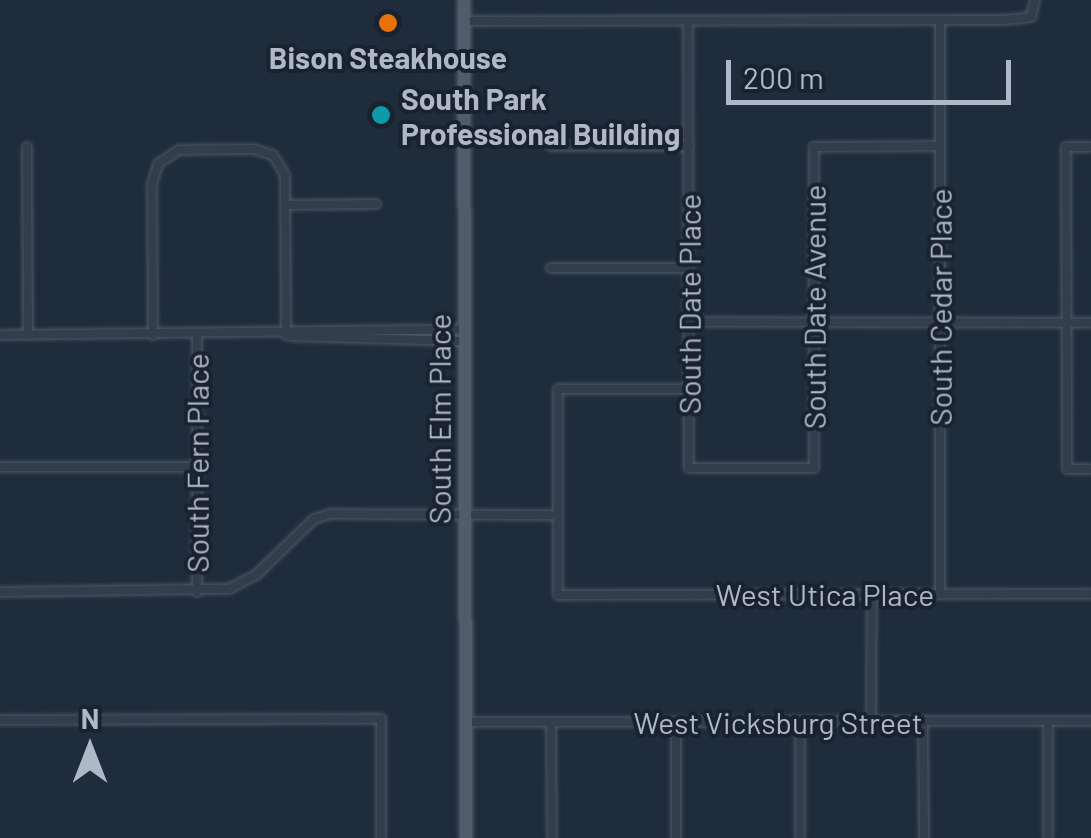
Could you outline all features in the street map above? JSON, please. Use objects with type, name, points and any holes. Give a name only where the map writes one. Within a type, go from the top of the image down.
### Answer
[{"type":"main road","name":"South Elm Place","points":[[464,0],[466,838]]},
{"type":"street","points":[[464,21],[940,21],[1031,17],[1035,0]]},
{"type":"street","name":"South Date Place","points":[[688,21],[689,468]]},
{"type":"street","name":"South Cedar Place","points":[[940,21],[940,594]]},
{"type":"street","points":[[551,146],[689,146]]},
{"type":"street","name":"South Date Avenue","points":[[689,468],[814,468],[814,146],[940,146]]},
{"type":"street","points":[[28,147],[28,334]]},
{"type":"street","points":[[1091,147],[1066,147],[1066,469],[1091,468]]},
{"type":"street","points":[[153,334],[158,164],[179,150],[273,156],[286,175],[286,335]]},
{"type":"street","points":[[287,204],[376,204]]},
{"type":"street","points":[[551,268],[689,268]]},
{"type":"street","points":[[689,322],[1091,323]]},
{"type":"street","name":"South Fern Place","points":[[197,334],[197,592]]},
{"type":"street","points":[[0,335],[464,335]]},
{"type":"street","points":[[0,592],[197,592],[250,580],[321,516],[558,515],[558,389],[689,390]]},
{"type":"street","points":[[0,467],[198,466]]},
{"type":"street","name":"West Utica Place","points":[[558,515],[558,595],[1091,594]]},
{"type":"street","points":[[872,594],[872,722]]},
{"type":"street","points":[[0,720],[381,719],[380,838]]},
{"type":"street","name":"West Vicksburg Street","points":[[465,722],[1091,722]]},
{"type":"street","points":[[551,722],[552,838]]},
{"type":"street","points":[[676,722],[676,838]]},
{"type":"street","points":[[800,722],[800,838]]},
{"type":"street","points":[[924,722],[924,838]]},
{"type":"street","points":[[1048,722],[1048,838]]},
{"type":"place","name":"Bison Steakhouse","points":[[388,23]]},
{"type":"place","name":"South Park Professional Building","points":[[381,115]]}]
